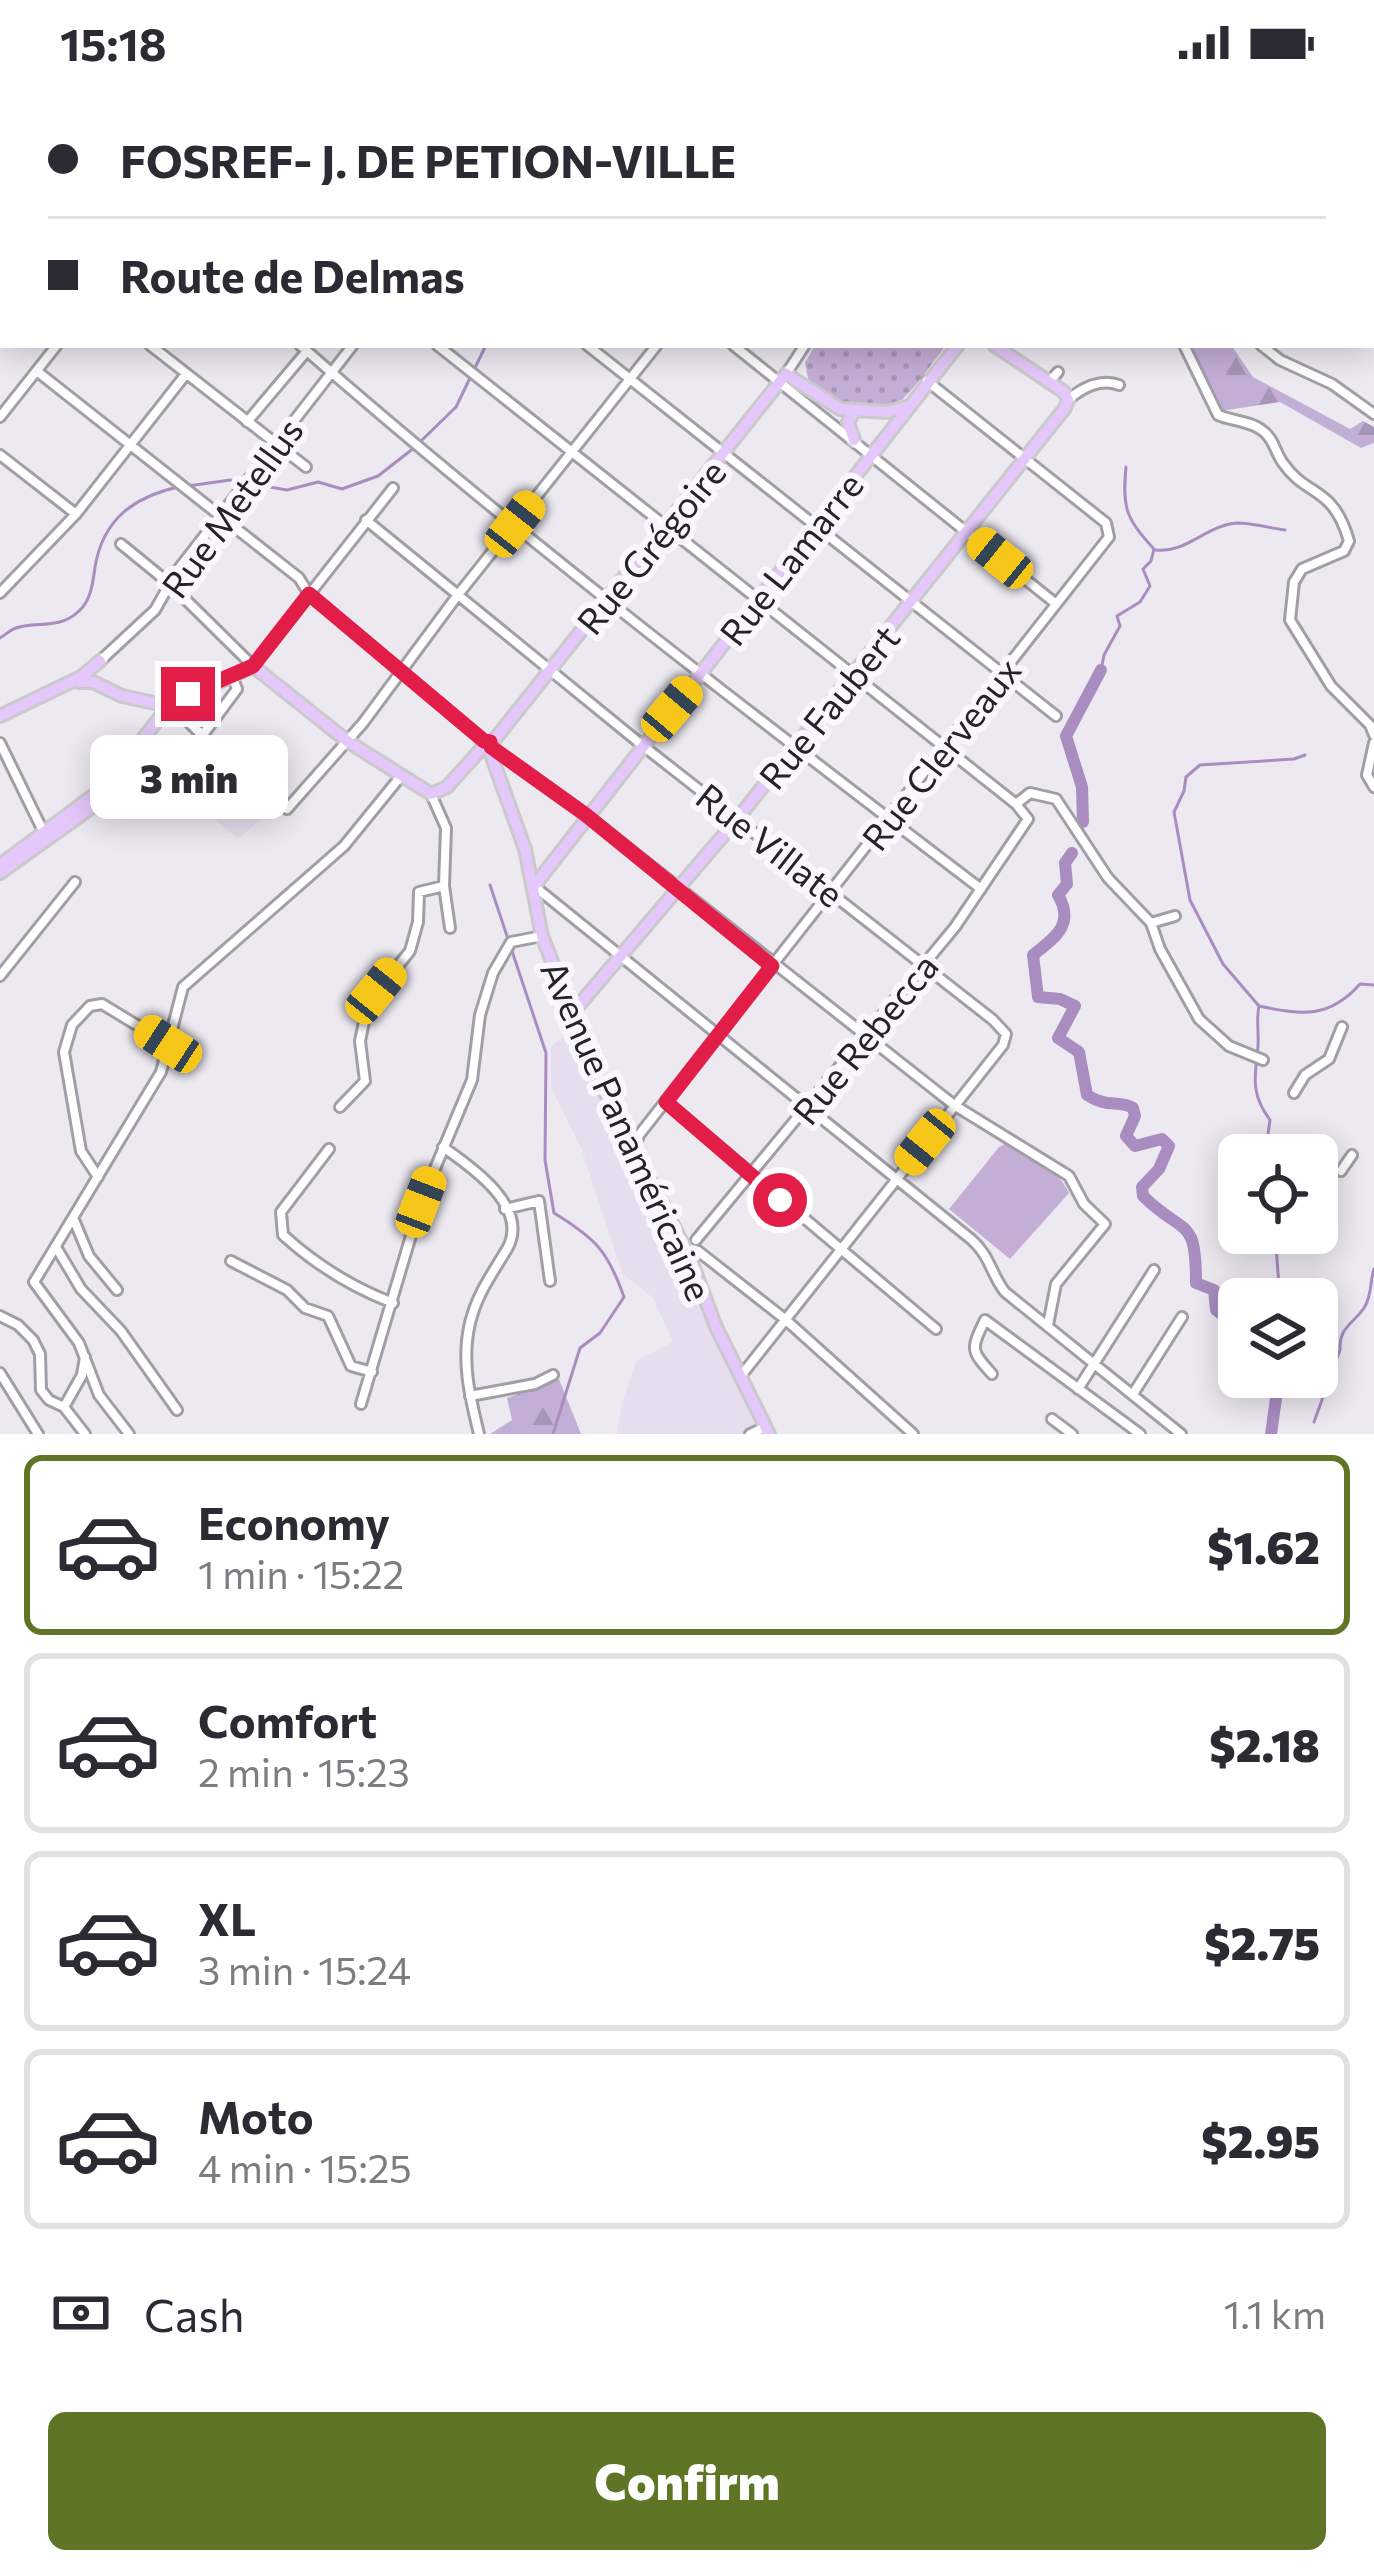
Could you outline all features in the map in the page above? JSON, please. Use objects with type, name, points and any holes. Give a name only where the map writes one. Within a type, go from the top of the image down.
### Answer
[{"type":"main road","name":"Rue Lamarre","points":[[534,886],[955,348]]},
{"type":"main road","points":[[1000,348],[1053,377],[1066,396]]},
{"type":"main road","points":[[783,378],[835,408],[880,411],[908,405]]},
{"type":"main road","name":"Rue Grégoire","points":[[431,794],[448,787],[471,756],[488,746],[783,378]]},
{"type":"main road","name":"Rue Faubert","points":[[573,1012],[855,674],[1025,458],[1066,396]]},
{"type":"main road","points":[[854,440],[848,422],[855,411]]},
{"type":"main road","points":[[880,411],[886,425],[883,438]]},
{"type":"main road","points":[[0,716],[70,683],[100,661]]},
{"type":"main road","points":[[100,661],[96,669],[101,685]]},
{"type":"main road","points":[[0,869],[110,792],[188,694],[253,666],[347,741],[431,794]]},
{"type":"main road","points":[[70,683],[101,685],[170,711]]},
{"type":"main road","name":"Avenue Panaméricaine","points":[[488,746],[525,849],[542,936],[599,1081],[681,1240],[694,1255],[739,1378],[767,1430]]},
{"type":"street","points":[[0,417],[56,348]]},
{"type":"street","points":[[154,348],[306,466]]},
{"type":"street","points":[[247,422],[303,348],[794,749],[981,889]]},
{"type":"street","name":"Rue Metellus","points":[[100,661],[155,610],[220,516],[350,348]]},
{"type":"street","points":[[441,348],[1016,804],[1030,794],[1056,799],[1108,878],[1151,923],[1199,1019],[1228,1046],[1263,1060]]},
{"type":"street","points":[[591,348],[1056,716]]},
{"type":"street","points":[[170,711],[283,808],[347,741],[655,348]]},
{"type":"street","points":[[738,348],[783,378],[1055,602]]},
{"type":"street","name":"Rue Grégoire","points":[[783,378],[804,348]]},
{"type":"street","points":[[1185,348],[1218,415],[1260,428],[1284,465],[1301,482],[1316,488],[1345,527],[1349,541],[1344,551],[1302,569],[1294,583],[1291,620],[1331,686],[1370,725],[1374,739],[1367,775],[1374,787]]},
{"type":"street","points":[[1265,348],[1332,384],[1374,414]]},
{"type":"street","points":[[38,371],[299,578],[309,594],[488,746],[586,815],[954,1105],[1069,1176],[1084,1204],[1105,1224],[1056,1284],[1048,1325]]},
{"type":"street","points":[[0,593],[76,514],[186,374]]},
{"type":"street","points":[[927,381],[1025,458]]},
{"type":"street","points":[[1066,396],[1100,384],[1119,385]]},
{"type":"street","points":[[0,455],[76,514]]},
{"type":"street","name":"Rue Clerveaux","points":[[634,1153],[639,1136],[1109,537],[1106,523],[1025,458]]},
{"type":"street","points":[[121,544],[170,584],[253,666],[393,488]]},
{"type":"street","name":"Rue Villate","points":[[366,520],[1006,1034],[1003,1045],[954,1105]]},
{"type":"street","points":[[198,733],[206,731],[237,689],[232,676]]},
{"type":"street","points":[[0,743],[46,836]]},
{"type":"street","points":[[128,1434],[99,1395],[85,1355],[34,1284],[154,1085],[177,1000],[188,980],[344,846],[401,776]]},
{"type":"street","points":[[431,794],[446,828],[450,928]]},
{"type":"street","name":"Rue Rebecca","points":[[696,1240],[981,889],[1028,819],[1016,804]]},
{"type":"street","points":[[0,976],[75,882]]},
{"type":"street","points":[[340,1107],[364,1081],[361,1041],[368,1003],[410,951],[419,892],[445,886]]},
{"type":"street","points":[[534,886],[982,1249],[1004,1292],[1133,1394],[1169,1430],[1181,1434]]},
{"type":"street","points":[[1151,923],[1174,916]]},
{"type":"street","points":[[361,1404],[421,1202],[472,1080],[480,1015],[499,958],[511,942],[542,936]]},
{"type":"street","points":[[98,1177],[81,1150],[65,1063],[65,1042],[72,1025],[90,1006],[102,1004],[168,1044]]},
{"type":"street","points":[[1294,1093],[1305,1075],[1329,1059],[1342,1027]]},
{"type":"street","points":[[666,1102],[937,1329]]},
{"type":"street","points":[[739,1378],[954,1105]]},
{"type":"street","points":[[443,1147],[486,1177],[505,1209],[510,1241],[483,1285],[465,1348],[479,1434]]},
{"type":"street","points":[[329,1149],[281,1212],[283,1235],[327,1270],[393,1303]]},
{"type":"street","points":[[1341,1171],[1352,1155]]},
{"type":"street","points":[[505,1209],[539,1201],[550,1281]]},
{"type":"street","points":[[73,1218],[89,1256],[117,1291]]},
{"type":"street","points":[[681,1240],[696,1240],[694,1255],[786,1321],[913,1434]]},
{"type":"street","points":[[56,1247],[81,1289],[121,1331],[177,1410]]},
{"type":"street","points":[[231,1261],[287,1290],[305,1308],[328,1316],[351,1366],[372,1372]]},
{"type":"street","points":[[1078,1389],[1154,1270]]},
{"type":"street","points":[[0,1316],[33,1340],[40,1354],[41,1390],[64,1407],[85,1434]]},
{"type":"street","points":[[1133,1394],[1182,1317]]},
{"type":"street","points":[[992,1374],[973,1346],[985,1320],[1139,1434]]},
{"type":"street","points":[[64,1407],[80,1381],[85,1355]]},
{"type":"street","points":[[0,1373],[38,1434]]},
{"type":"street","points":[[470,1396],[535,1384],[553,1375]]},
{"type":"street","points":[[1052,1419],[1072,1434]]},
{"type":"street","points":[[750,1434],[767,1430]]},
{"type":"shaded area","points":[[226,768],[276,806],[238,839],[199,806]]},
{"type":"shaded area","points":[[575,1029],[722,1351],[769,1434],[617,1434],[637,1360],[673,1342],[653,1298],[622,1273],[582,1150],[551,1087],[551,1046]]},
{"type":"green space","points":[[813,348],[944,348],[902,400],[882,408],[850,408],[809,383],[805,363]]},
{"type":"green space","points":[[1188,348],[1233,348],[1253,377],[1350,429],[1363,421],[1374,427],[1374,443],[1361,448],[1280,402],[1220,411]]},
{"type":"green space","points":[[1005,1144],[1042,1163],[1069,1193],[1010,1259],[949,1209]]},
{"type":"green space","points":[[559,1379],[581,1434],[490,1434],[512,1420],[507,1398]]},
{"type":"waterway","points":[[421,441],[456,407],[485,348]]},
{"type":"waterway","points":[[188,486],[230,480],[287,490],[318,482],[342,489],[378,476],[414,448]]},
{"type":"waterway","points":[[1101,670],[1120,626],[1117,616],[1140,602],[1150,586],[1143,569],[1154,549],[1128,512],[1126,467]]},
{"type":"waterway","points":[[0,638],[16,628],[56,623],[79,611],[89,597],[99,550],[113,523],[135,504],[178,487]]},
{"type":"waterway","points":[[1156,550],[1177,548],[1237,523],[1285,530]]},
{"type":"waterway","points":[[1083,822],[1082,787],[1066,736],[1101,670]]},
{"type":"waterway","points":[[1259,1006],[1223,964],[1190,900],[1174,812],[1186,777],[1200,765],[1305,755]]},
{"type":"waterway","points":[[1072,853],[1065,863],[1067,884],[1058,895],[1064,922],[1056,936],[1033,955],[1038,997],[1075,1006],[1058,1038],[1079,1052],[1087,1095],[1133,1108],[1135,1116],[1126,1136],[1135,1146],[1162,1139],[1169,1146],[1159,1169],[1142,1187],[1143,1196],[1190,1236],[1196,1283],[1214,1290],[1218,1311]]},
{"type":"waterway","points":[[490,885],[546,1053],[545,1160],[554,1213],[598,1247],[624,1297],[600,1333],[580,1348],[553,1434]]},
{"type":"waterway","points":[[1268,1134],[1270,1120],[1255,1084],[1259,1006],[1289,1011],[1326,1009],[1360,984],[1374,985]]},
{"type":"waterway","points":[[1277,1254],[1278,1278]]},
{"type":"waterway","points":[[1314,1422],[1342,1336],[1367,1303],[1374,1269]]},
{"type":"waterway","points":[[1271,1434],[1276,1398]]},
{"type":"route","points":[[188,694],[253,666],[309,594],[491,747],[586,815],[772,966],[666,1102],[780,1200]]}]
